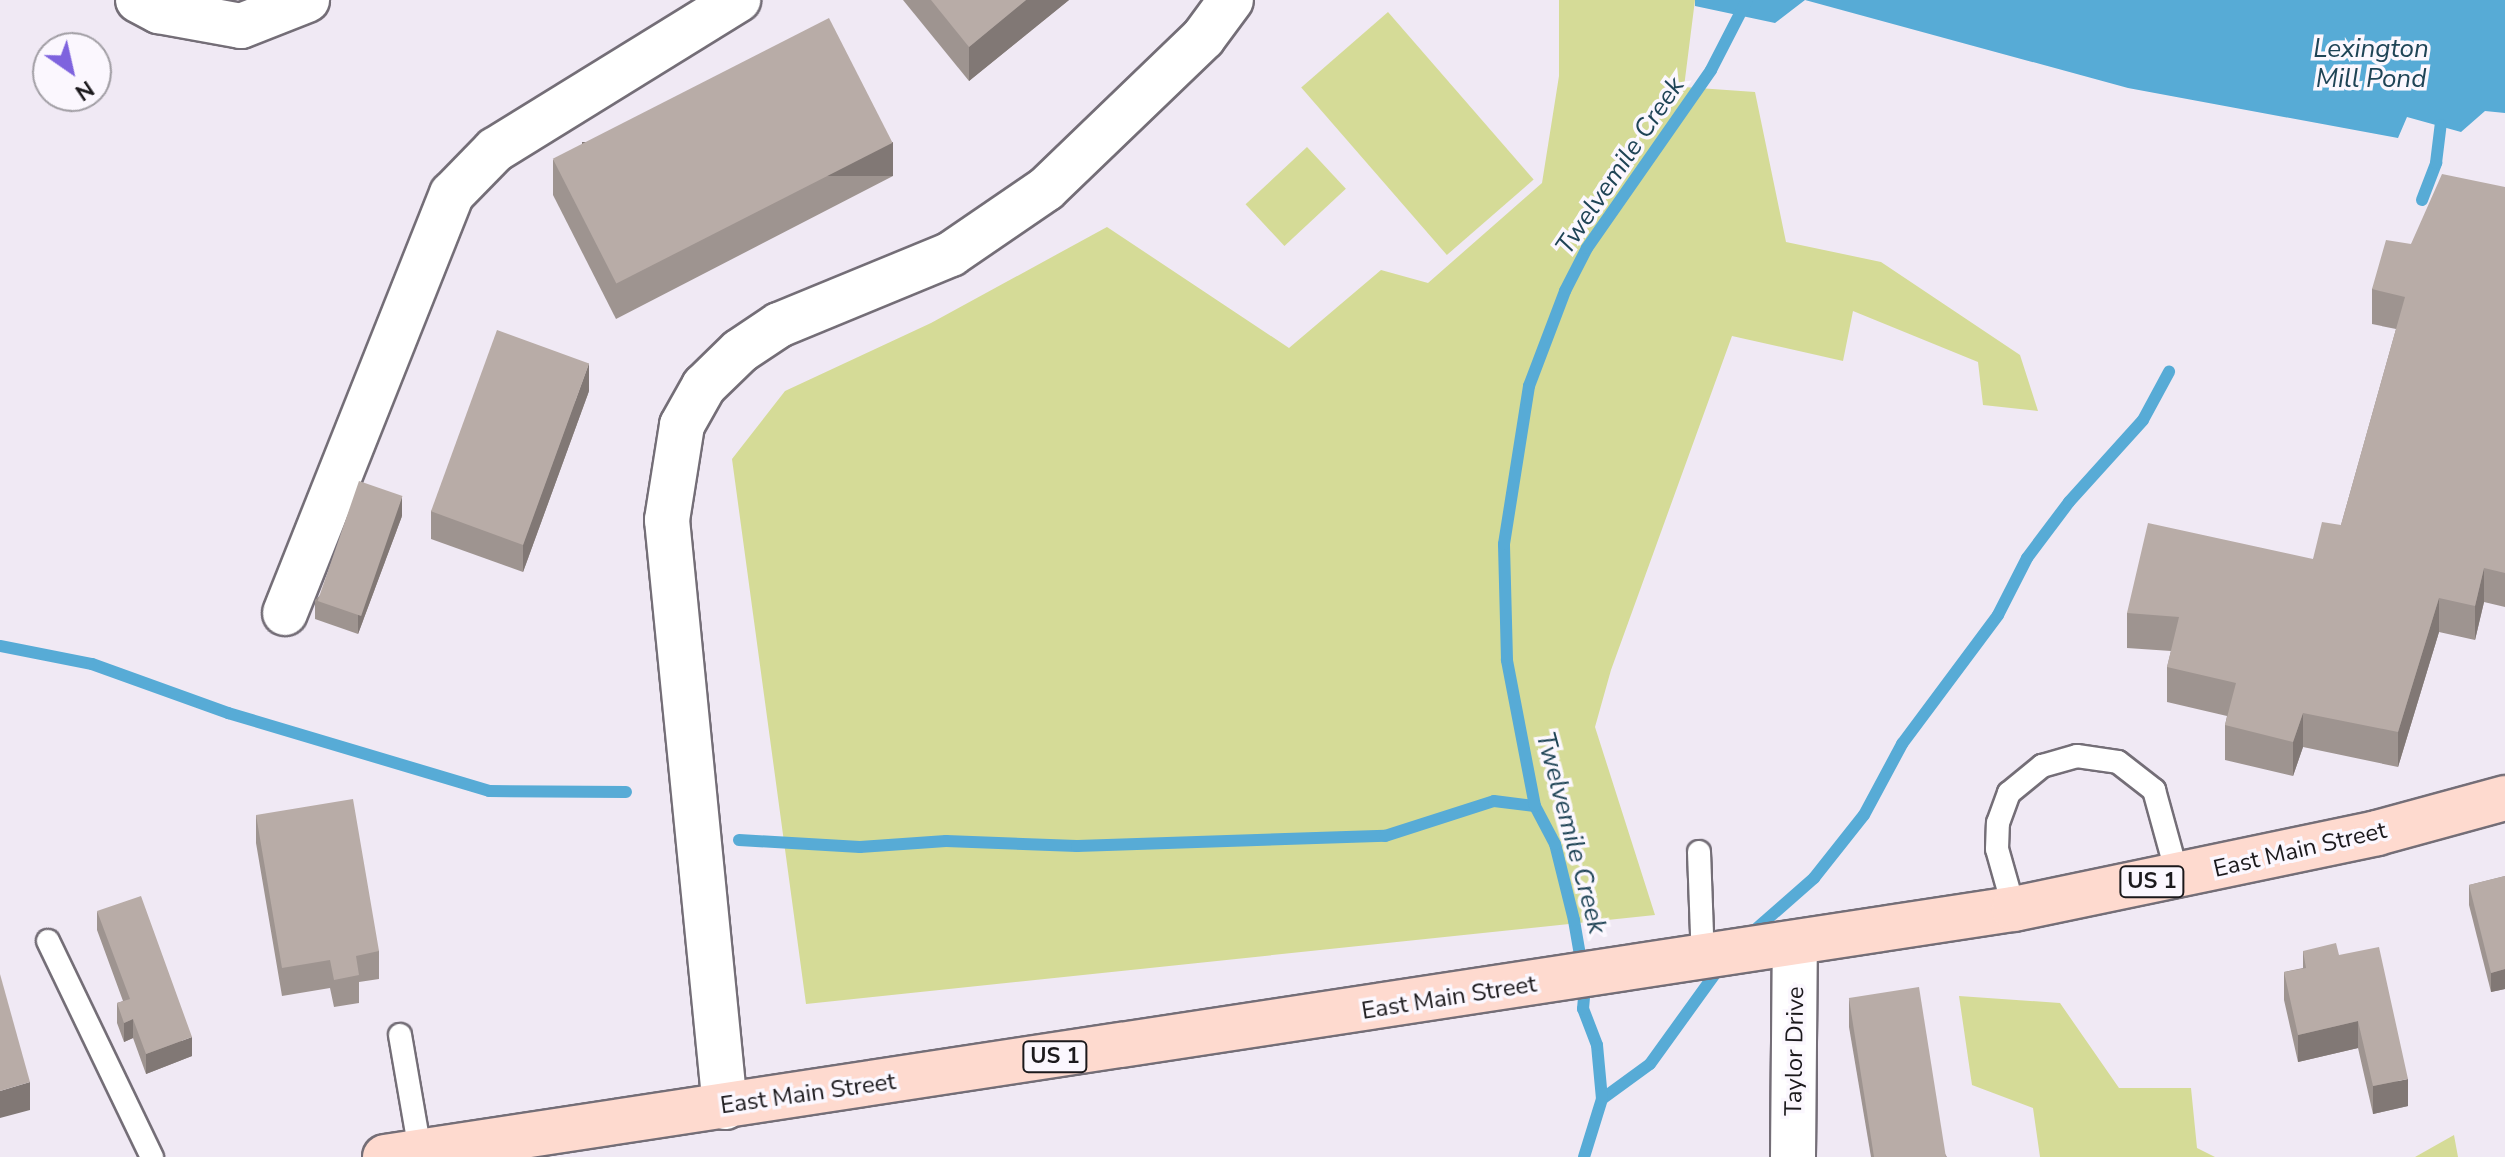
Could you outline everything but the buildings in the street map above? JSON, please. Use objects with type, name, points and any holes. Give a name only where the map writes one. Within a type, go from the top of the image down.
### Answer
[{"type":"main road","name":"East Main Street","points":[[402,1154],[544,1144],[725,1107],[1569,981],[2014,909],[2377,833],[2505,798]]},
{"type":"street","points":[[138,0],[159,11],[241,26],[307,0]]},
{"type":"street","points":[[285,613],[452,194],[495,150],[738,0]]},
{"type":"street","points":[[725,1107],[667,520],[682,425],[704,386],[740,351],[779,325],[951,254],[1046,189],[1203,38],[1231,0]]},
{"type":"street","name":"Taylor Drive","points":[[1793,1157],[1795,944]]},
{"type":"lane","points":[[2014,909],[1997,849],[1998,823],[2009,793],[2042,766],[2077,756],[2118,762],[2154,790],[2178,877]]},
{"type":"lane","points":[[1699,852],[1703,959]]},
{"type":"lane","points":[[48,941],[152,1157]]},
{"type":"lane","points":[[400,1035],[402,1154]]},
{"type":"green space","points":[[1559,0],[1695,0],[1684,87],[1755,92],[1786,242],[1881,262],[2020,355],[2038,411],[1983,405],[1978,362],[1853,311],[1843,361],[1732,336],[1611,670],[1595,727],[1655,915],[806,1004],[732,459],[785,391],[931,323],[1107,227],[1289,348],[1381,270],[1428,283],[1542,183],[1559,76]]},
{"type":"green space","points":[[1388,12],[1534,180],[1447,255],[1301,87]]},
{"type":"green space","points":[[1307,147],[1346,189],[1284,246],[1246,204]]},
{"type":"green space","points":[[1959,996],[2060,1003],[2119,1088],[2191,1088],[2197,1148],[2215,1157],[2040,1157],[2033,1108],[1972,1085]]},
{"type":"green space","points":[[2454,1135],[2458,1157],[2415,1157]]},
{"type":"water","points":[[1695,0],[1805,0],[1775,23],[1695,6]]},
{"type":"water","name":"Lexington Mill Pond","points":[[1805,0],[2505,0],[2505,113],[2485,111],[2461,132],[2407,117],[2398,138],[2128,88]]},
{"type":"waterway","name":"Twelvemile Creek","points":[[1584,1157],[1602,1099],[1597,1045],[1583,1009],[1585,984],[1574,920],[1555,844],[1535,806],[1507,660],[1504,544],[1529,386],[1565,291],[1587,248],[1711,70],[1747,0]]},
{"type":"waterway","points":[[2422,200],[2436,163],[2441,125]]},
{"type":"waterway","points":[[1748,936],[1814,878],[1864,815],[1902,744],[1998,615],[2027,558],[2069,502],[2143,420],[2169,372]]},
{"type":"waterway","points":[[0,646],[92,664],[228,713],[489,791],[626,792]]},
{"type":"waterway","points":[[739,840],[860,847],[946,841],[1077,846],[1385,836],[1494,801],[1535,806]]},
{"type":"waterway","points":[[1602,1099],[1650,1064],[1722,964]]}]
